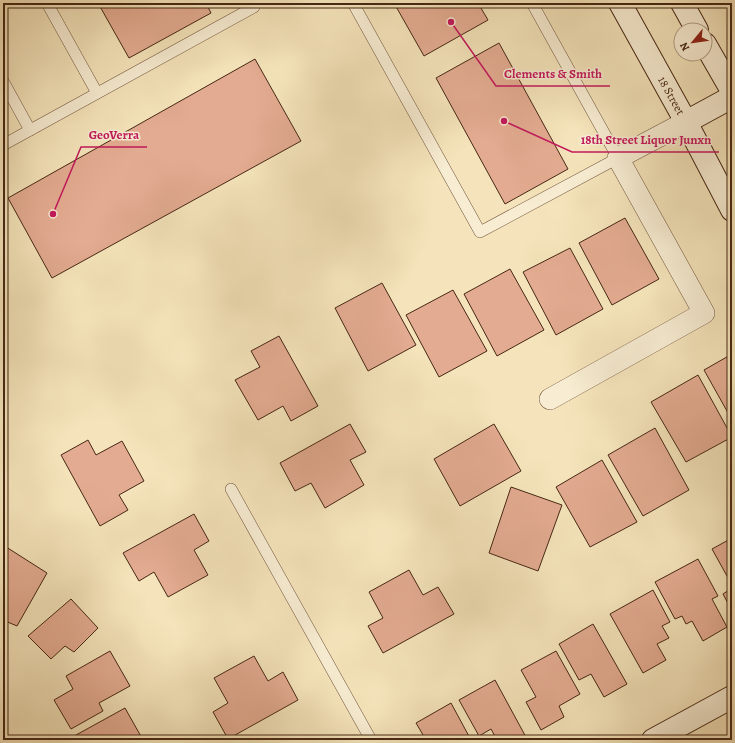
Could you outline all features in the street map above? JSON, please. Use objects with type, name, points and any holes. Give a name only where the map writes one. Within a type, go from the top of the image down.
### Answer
[{"type":"street","name":"18 Street","points":[[620,3],[686,122],[732,210]]},
{"type":"street","points":[[682,3],[693,22]]},
{"type":"street","points":[[713,58],[732,91]]},
{"type":"street","points":[[550,399],[704,314],[618,158],[732,97]]},
{"type":"street","points":[[653,740],[732,697]]},
{"type":"lane","points":[[47,3],[97,93]]},
{"type":"lane","points":[[3,145],[254,7],[252,3]]},
{"type":"lane","points":[[353,3],[480,232],[618,158],[532,3]]},
{"type":"lane","points":[[3,81],[30,130]]},
{"type":"lane","points":[[231,489],[371,740]]},
{"type":"building","points":[[98,3],[206,3],[211,13],[129,58]]},
{"type":"building","points":[[394,3],[478,3],[488,20],[424,56]]},
{"type":"building","points":[[499,43],[568,169],[505,204],[436,78]]},
{"type":"building","points":[[255,59],[301,141],[52,278],[8,198]]},
{"type":"building","points":[[625,218],[659,279],[612,305],[579,243]]},
{"type":"building","points":[[570,248],[603,309],[556,335],[523,272]]},
{"type":"building","points":[[510,269],[544,330],[497,356],[464,294]]},
{"type":"building","points":[[382,283],[416,345],[368,371],[335,308]]},
{"type":"building","points":[[453,290],[487,351],[439,377],[406,315]]},
{"type":"building","points":[[279,336],[318,406],[291,421],[283,406],[258,420],[235,380],[260,367],[251,351]]},
{"type":"building","points":[[732,354],[732,420],[704,370]]},
{"type":"building","points":[[698,375],[732,437],[686,462],[651,402]]},
{"type":"building","points":[[350,424],[366,452],[350,460],[364,485],[325,508],[311,483],[295,491],[280,463]]},
{"type":"building","points":[[494,424],[521,471],[460,506],[434,459]]},
{"type":"building","points":[[655,428],[689,490],[643,516],[608,455]]},
{"type":"building","points":[[88,440],[96,455],[122,441],[144,481],[119,495],[128,510],[100,526],[61,455]]},
{"type":"building","points":[[602,460],[637,522],[590,547],[556,487]]},
{"type":"building","points":[[511,487],[562,505],[538,571],[489,553]]},
{"type":"building","points":[[194,514],[209,541],[194,550],[208,575],[168,597],[154,572],[139,581],[123,553]]},
{"type":"building","points":[[732,538],[732,585],[712,549]]},
{"type":"building","points":[[3,545],[47,573],[17,626],[3,620]]},
{"type":"building","points":[[698,559],[718,596],[712,599],[727,627],[703,641],[692,621],[686,624],[682,616],[675,619],[655,582]]},
{"type":"building","points":[[409,570],[423,595],[438,587],[454,614],[383,653],[368,626],[383,618],[369,592]]},
{"type":"building","points":[[732,588],[732,611],[723,594]]},
{"type":"building","points":[[653,590],[670,622],[662,626],[669,638],[657,644],[666,660],[643,673],[610,614]]},
{"type":"building","points":[[71,599],[98,628],[74,652],[65,646],[51,659],[28,636]]},
{"type":"building","points":[[593,624],[627,684],[604,697],[591,674],[579,680],[559,644]]},
{"type":"building","points":[[110,651],[130,686],[99,703],[103,711],[71,729],[54,700],[73,689],[66,676]]},
{"type":"building","points":[[556,651],[580,694],[559,706],[564,717],[541,730],[526,702],[536,697],[521,670]]},
{"type":"building","points":[[254,656],[268,681],[283,672],[298,700],[228,739],[213,712],[228,703],[214,678]]},
{"type":"building","points":[[495,680],[527,739],[497,740],[491,729],[479,736],[459,700]]},
{"type":"building","points":[[451,703],[471,740],[426,740],[416,723]]},
{"type":"building","points":[[125,708],[143,740],[67,740]]},
{"type":"place","name":"Clements & Smith","points":[[451,22]]},
{"type":"place","name":"18th Street Liquor Junxn","points":[[504,121]]},
{"type":"place","name":"GeoVerra","points":[[53,214]]}]
